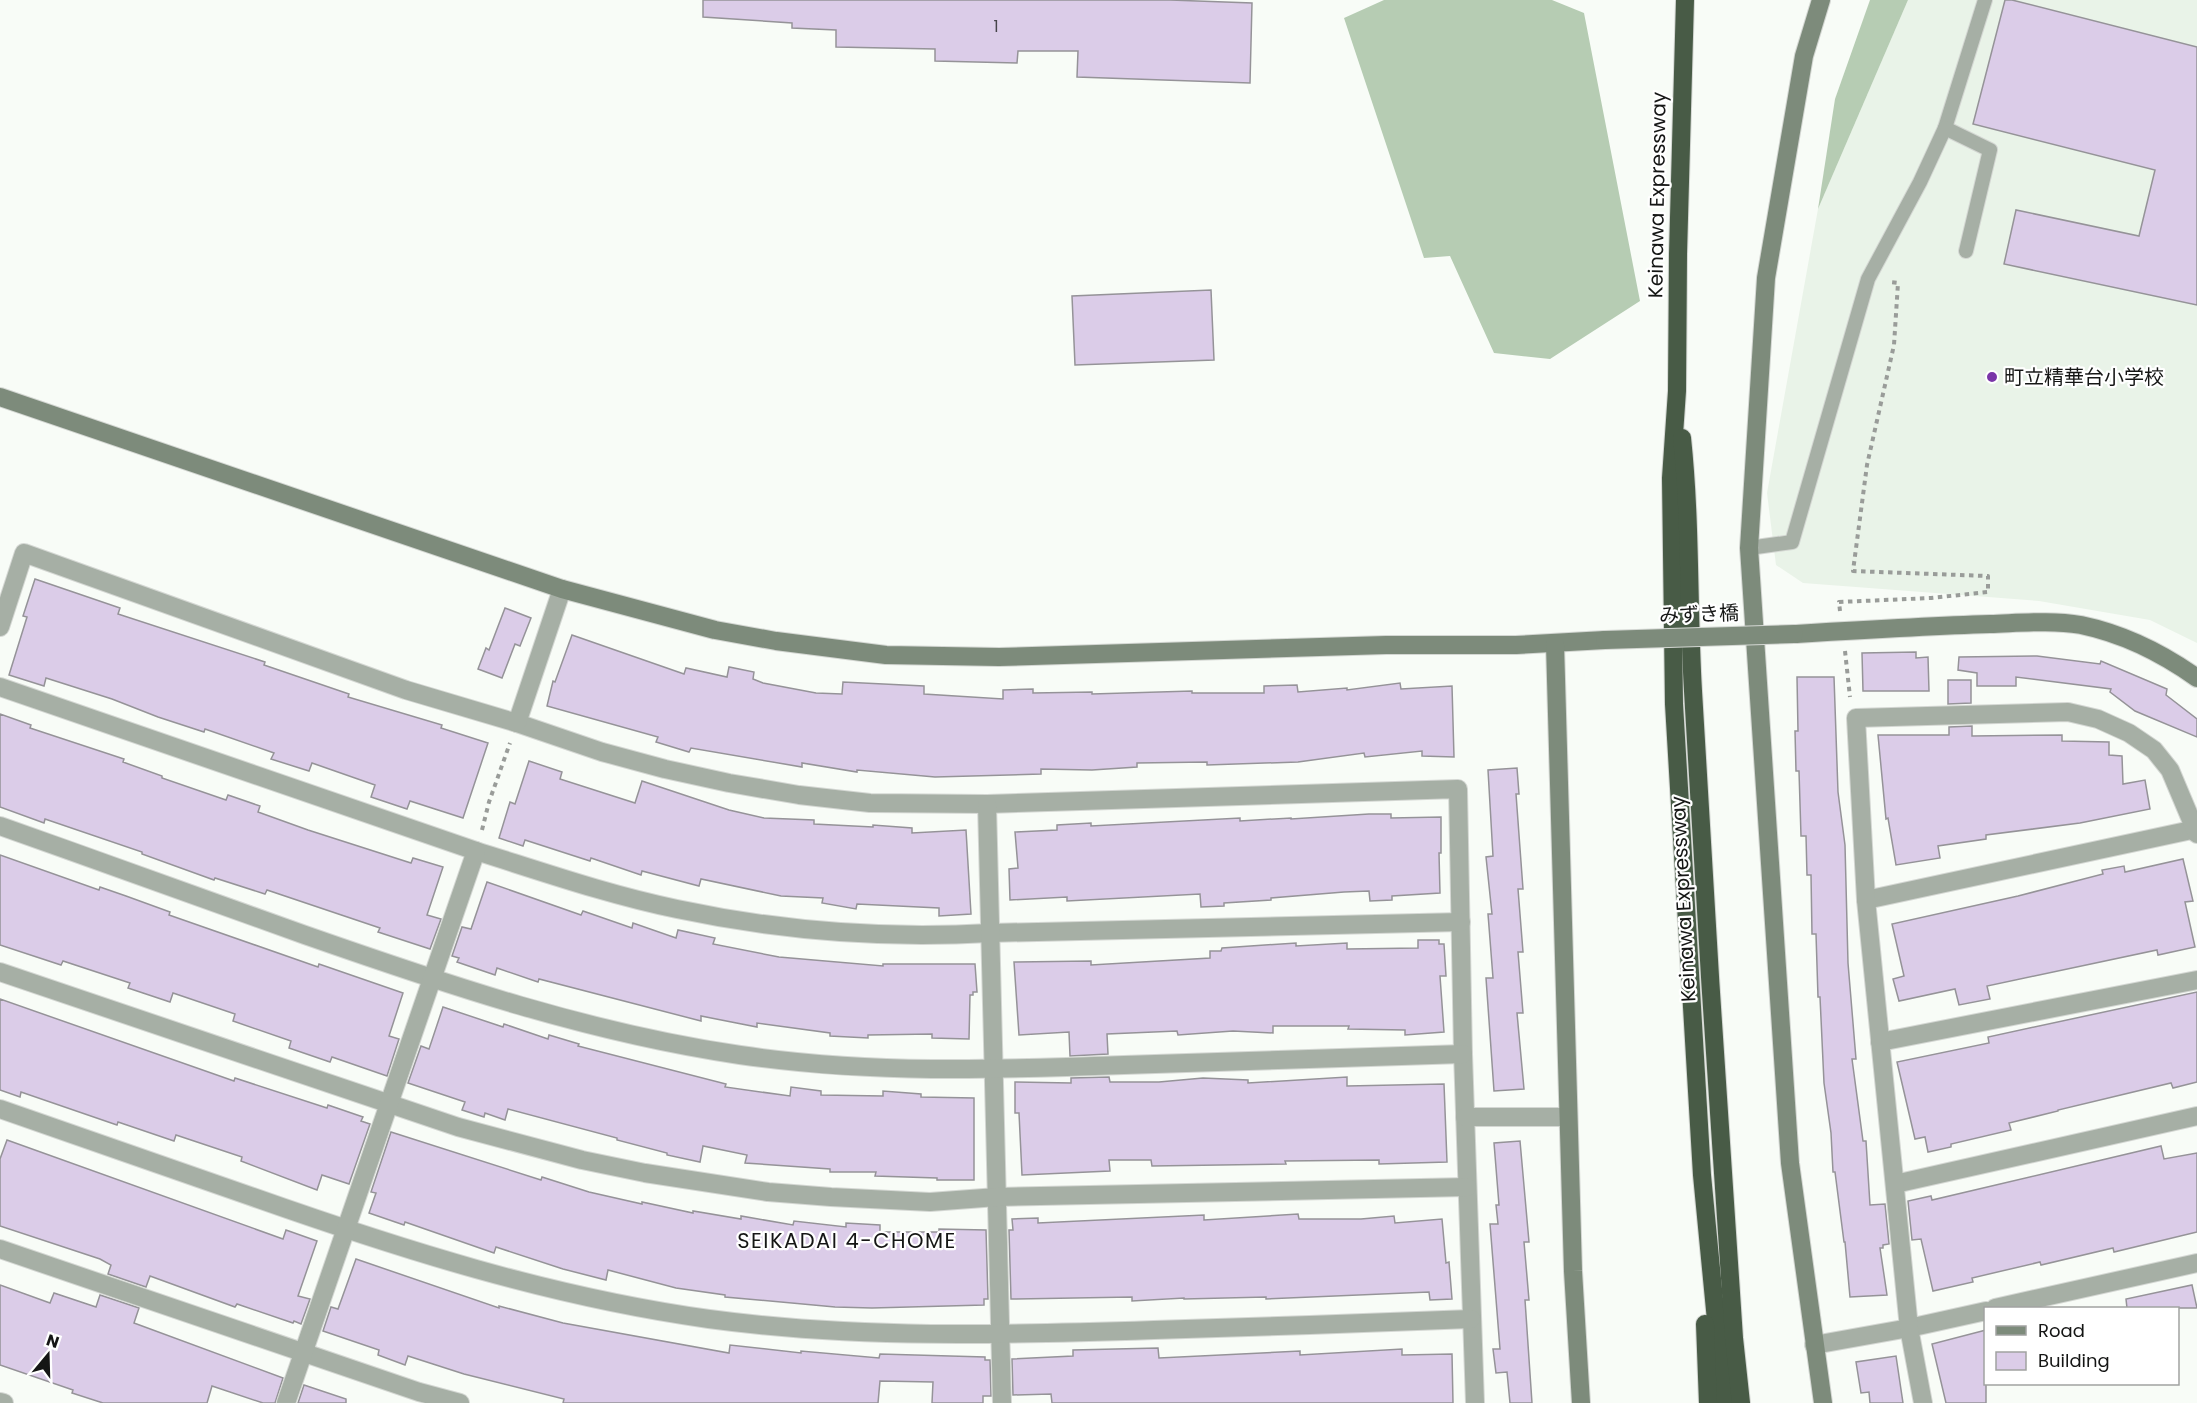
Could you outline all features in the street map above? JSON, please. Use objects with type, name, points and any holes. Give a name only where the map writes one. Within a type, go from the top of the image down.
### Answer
[{"type":"highway","name":"Keinawa Expressway","points":[[1685,0],[1678,254],[1677,391],[1671,478],[1674,704],[1702,1175],[1724,1403]]},
{"type":"highway","name":"Keinawa Expressway","points":[[1677,391],[1687,482],[1691,658],[1714,1050],[1734,1338],[1741,1403]]},
{"type":"highway","points":[[1702,1175],[1708,1403]]},
{"type":"street","points":[[1821,0],[1804,56],[1766,278],[1749,548],[1790,1164],[1823,1403]]},
{"type":"street","name":"みずき橋","points":[[0,397],[562,589],[715,630],[776,642],[886,655],[999,657],[1386,645],[1555,644],[1605,640],[2060,622],[2082,625],[2124,637],[2154,650],[2197,678]]},
{"type":"street","points":[[0,627],[24,553],[406,690],[613,755],[665,770],[729,783],[799,795],[870,803],[987,804],[1458,789],[1463,1054],[1475,1403]]},
{"type":"street","points":[[517,723],[562,589]]},
{"type":"street","points":[[1555,644],[1573,1271],[1581,1403]]},
{"type":"street","points":[[0,687],[476,851],[609,892],[678,909],[747,921],[810,930],[936,936],[1461,922]]},
{"type":"street","points":[[1866,900],[2197,831],[2170,770],[2154,750],[2130,733],[2098,719],[2068,712],[1856,718],[1866,900],[1909,1328],[1923,1403]]},
{"type":"street","points":[[987,804],[1002,1403]]},
{"type":"street","points":[[0,826],[433,980],[599,1028],[742,1055],[868,1067],[995,1070],[1463,1054]]},
{"type":"street","points":[[286,1403],[476,851]]},
{"type":"street","points":[[0,972],[458,1127],[530,1147],[634,1171],[706,1184],[831,1197],[930,1202],[997,1197],[1467,1187]]},
{"type":"street","points":[[1880,1042],[2197,980]]},
{"type":"street","points":[[0,1109],[346,1230],[511,1280],[658,1311],[769,1326],[830,1331],[1001,1335],[1471,1319]]},
{"type":"street","points":[[1895,1184],[2197,1116]]},
{"type":"street","points":[[1465,1117],[1568,1118]]},
{"type":"street","points":[[0,1249],[419,1392],[460,1403]]},
{"type":"street","points":[[1999,1307],[2197,1263]]},
{"type":"street","points":[[1814,1345],[1984,1311]]},
{"type":"lane","points":[[1749,548],[1792,542],[1868,279],[1920,182],[1945,128],[1985,0]]},
{"type":"lane","points":[[1945,128],[1990,150],[1966,251]]},
{"type":"path","points":[[1840,617],[1839,602],[1931,598],[1988,592],[1988,576],[1853,571],[1867,465],[1894,345],[1898,283],[1868,279]]},
{"type":"path","points":[[1845,649],[1851,706],[1856,718]]},
{"type":"path","points":[[476,851],[489,802],[517,723]]},
{"type":"shaded area","name":"町立精華台小学校","points":[[1908,0],[2197,0],[2197,643],[2150,620],[2039,601],[1803,583],[1776,565],[1767,493],[1818,209]]},
{"type":"green space","points":[[1384,0],[1552,0],[1584,13],[1640,301],[1550,359],[1494,353],[1450,256],[1424,258],[1344,18]]},
{"type":"green space","points":[[1870,0],[1908,0],[1818,209],[1835,99]]},
{"type":"building","points":[[703,0],[1170,0],[1252,3],[1250,83],[1077,77],[1078,51],[1018,51],[1017,63],[935,61],[935,49],[836,47],[836,30],[792,28],[792,23],[703,17]]},
{"type":"building","points":[[2005,0],[2197,47],[2197,305],[2004,264],[2016,210],[2139,236],[2155,170],[1973,124]]},
{"type":"building","points":[[1211,290],[1214,360],[1075,365],[1072,296]]},
{"type":"building","points":[[35,579],[120,608],[118,614],[265,662],[264,665],[349,694],[348,697],[442,725],[441,728],[488,743],[463,818],[410,801],[407,809],[371,797],[375,785],[312,763],[309,771],[271,759],[274,753],[205,729],[204,732],[158,717],[112,699],[46,678],[44,686],[9,675],[27,617],[23,616]]},
{"type":"building","points":[[505,608],[531,618],[520,646],[515,644],[502,678],[478,669],[486,648],[489,650]]},
{"type":"building","points":[[572,635],[684,674],[686,668],[727,677],[729,667],[754,672],[753,679],[763,683],[816,693],[842,694],[843,682],[924,686],[924,694],[1003,699],[1003,690],[1033,689],[1033,693],[1192,691],[1192,693],[1264,693],[1264,686],[1297,685],[1298,692],[1347,688],[1347,690],[1400,683],[1401,689],[1452,686],[1454,757],[1422,756],[1422,751],[1365,757],[1364,753],[1298,762],[1207,765],[1207,762],[1137,763],[1137,767],[1092,770],[1041,769],[1041,774],[935,777],[857,770],[857,772],[802,763],[802,767],[691,748],[689,752],[656,742],[658,737],[547,706],[553,681],[555,682]]},
{"type":"building","points":[[1916,652],[1916,658],[1928,657],[1929,691],[1863,691],[1862,653]]},
{"type":"building","points":[[2037,656],[2100,664],[2101,661],[2167,689],[2166,695],[2197,719],[2197,737],[2135,711],[2110,692],[2111,689],[2016,677],[2016,686],[1977,686],[1977,673],[1958,670],[1959,657]]},
{"type":"building","points":[[1797,677],[1834,677],[1838,792],[1845,845],[1848,963],[1856,1059],[1852,1059],[1863,1141],[1866,1141],[1870,1205],[1885,1204],[1889,1244],[1880,1248],[1887,1295],[1850,1297],[1824,1083],[1816,934],[1812,934],[1811,875],[1807,875],[1806,836],[1801,836],[1799,771],[1796,771]]},
{"type":"building","points":[[1948,680],[1971,680],[1971,703],[1948,704]]},
{"type":"building","points":[[0,714],[31,725],[30,728],[124,759],[123,762],[162,776],[162,778],[226,800],[228,795],[260,806],[258,812],[308,830],[411,863],[413,858],[443,867],[427,915],[441,919],[430,949],[378,932],[380,928],[267,890],[265,894],[215,878],[214,880],[142,854],[142,852],[45,819],[44,823],[0,807]]},
{"type":"building","points":[[1972,726],[1972,736],[2062,735],[2062,741],[2109,742],[2109,755],[2122,756],[2123,784],[2145,780],[2150,809],[2080,823],[1986,835],[1986,839],[1938,846],[1940,858],[1896,865],[1888,818],[1886,819],[1878,735],[1949,735],[1949,727]]},
{"type":"building","points":[[529,761],[562,772],[560,779],[635,803],[642,781],[729,810],[764,818],[814,820],[814,824],[912,828],[912,833],[966,830],[971,914],[939,916],[939,908],[857,904],[856,909],[822,903],[823,898],[781,896],[701,879],[699,886],[642,871],[641,875],[591,858],[590,861],[525,840],[523,846],[499,838],[510,802],[515,804]]},
{"type":"building","points":[[1517,768],[1519,794],[1516,794],[1523,889],[1518,889],[1523,952],[1518,952],[1523,1013],[1517,1013],[1524,1089],[1494,1091],[1486,978],[1493,978],[1488,914],[1492,914],[1486,857],[1493,856],[1488,770]]},
{"type":"building","points":[[1391,814],[1391,818],[1441,817],[1440,893],[1392,896],[1392,900],[1370,901],[1369,891],[1344,892],[1201,907],[1200,894],[1067,901],[1067,897],[1010,900],[1009,869],[1018,868],[1015,832],[1057,830],[1057,825],[1091,823],[1091,826]]},
{"type":"building","points":[[0,855],[99,890],[100,887],[126,896],[170,912],[169,915],[318,967],[319,964],[403,993],[389,1036],[399,1039],[387,1076],[332,1057],[330,1062],[289,1048],[291,1041],[233,1021],[235,1014],[173,993],[170,1002],[128,988],[130,983],[63,961],[61,965],[0,945]]},
{"type":"building","points":[[2183,859],[2193,901],[2185,902],[2195,947],[2158,955],[2157,950],[1987,986],[1990,999],[1959,1005],[1955,989],[1899,1001],[1893,979],[1904,976],[1892,924],[2018,896],[2103,874],[2102,870],[2124,866],[2125,872]]},
{"type":"building","points":[[487,882],[581,915],[583,911],[632,928],[633,923],[676,938],[678,930],[715,938],[713,944],[779,957],[883,966],[883,964],[975,964],[977,992],[970,995],[969,1039],[932,1038],[932,1034],[868,1035],[868,1038],[830,1036],[830,1033],[757,1023],[757,1027],[701,1016],[701,1021],[539,979],[538,982],[497,968],[495,975],[457,962],[459,958],[452,956],[462,927],[471,929]]},
{"type":"building","points":[[1418,940],[1439,940],[1439,944],[1444,944],[1446,976],[1440,976],[1444,1032],[1405,1035],[1405,1030],[1348,1029],[1349,1026],[1273,1026],[1273,1033],[1233,1031],[1178,1035],[1177,1031],[1107,1034],[1108,1054],[1070,1056],[1069,1032],[1019,1035],[1014,962],[1091,961],[1091,965],[1210,958],[1210,951],[1221,951],[1222,948],[1296,943],[1296,946],[1347,943],[1347,949],[1418,948]]},
{"type":"building","points":[[2197,992],[2197,1082],[2173,1088],[2171,1083],[2058,1110],[2009,1123],[2011,1130],[1951,1144],[1951,1147],[1928,1152],[1925,1137],[1915,1139],[1897,1062],[1989,1043],[1988,1037]]},
{"type":"building","points":[[0,999],[234,1081],[235,1078],[327,1108],[328,1105],[363,1117],[361,1121],[370,1124],[349,1184],[322,1175],[317,1190],[241,1161],[242,1157],[176,1135],[174,1141],[118,1122],[117,1125],[21,1092],[20,1097],[0,1090]]},
{"type":"building","points":[[443,1007],[503,1027],[504,1024],[548,1039],[549,1035],[579,1044],[578,1046],[726,1084],[725,1087],[790,1096],[791,1087],[821,1091],[821,1095],[883,1096],[883,1091],[921,1094],[921,1097],[974,1098],[974,1180],[875,1176],[876,1172],[830,1172],[830,1169],[745,1163],[747,1155],[703,1146],[700,1162],[667,1155],[667,1153],[617,1140],[617,1138],[508,1109],[505,1120],[485,1113],[484,1117],[462,1110],[465,1102],[408,1083],[421,1046],[429,1049]]},
{"type":"building","points":[[1109,1077],[1110,1082],[1159,1082],[1203,1078],[1248,1080],[1248,1083],[1347,1077],[1347,1086],[1444,1084],[1447,1162],[1379,1164],[1379,1160],[1285,1161],[1286,1164],[1152,1166],[1151,1160],[1109,1160],[1110,1171],[1022,1175],[1019,1113],[1015,1113],[1015,1082],[1071,1083],[1071,1078]]},
{"type":"building","points":[[391,1132],[541,1180],[542,1177],[589,1192],[693,1213],[693,1211],[741,1219],[741,1216],[793,1225],[794,1221],[846,1227],[846,1223],[880,1225],[880,1232],[939,1232],[939,1229],[986,1230],[988,1299],[984,1299],[984,1305],[872,1308],[725,1297],[725,1295],[676,1288],[608,1270],[606,1280],[563,1269],[496,1247],[494,1253],[405,1222],[404,1225],[369,1213],[376,1193],[371,1192]]},
{"type":"building","points":[[7,1140],[283,1239],[286,1230],[317,1241],[298,1296],[310,1299],[301,1324],[237,1304],[235,1307],[150,1276],[146,1287],[108,1274],[111,1265],[100,1259],[0,1226],[0,1159]]},
{"type":"building","points":[[1520,1141],[1529,1242],[1524,1242],[1529,1300],[1525,1300],[1532,1403],[1510,1403],[1507,1372],[1496,1373],[1493,1349],[1500,1349],[1490,1224],[1498,1224],[1496,1205],[1499,1205],[1494,1143]]},
{"type":"building","points":[[2161,1146],[2164,1159],[2197,1153],[2197,1232],[2114,1252],[2113,1248],[2041,1265],[2040,1262],[1972,1278],[1973,1282],[1933,1291],[1921,1239],[1912,1240],[1908,1201],[1931,1196],[1932,1200]]},
{"type":"building","points":[[1298,1214],[1299,1219],[1361,1219],[1394,1216],[1395,1223],[1442,1219],[1452,1299],[1430,1300],[1429,1292],[1266,1299],[1266,1297],[1184,1298],[1132,1301],[1132,1297],[1011,1299],[1009,1230],[1013,1230],[1012,1219],[1038,1218],[1038,1223],[1204,1215],[1204,1220]]},
{"type":"building","points":[[356,1259],[499,1308],[499,1306],[563,1323],[729,1353],[730,1345],[879,1358],[880,1354],[985,1357],[985,1360],[990,1360],[991,1396],[983,1396],[983,1403],[932,1403],[933,1382],[880,1381],[878,1403],[563,1403],[564,1399],[464,1374],[408,1356],[405,1365],[378,1355],[379,1350],[323,1331],[331,1307],[338,1309]]},
{"type":"building","points":[[0,1285],[50,1303],[54,1293],[96,1307],[100,1295],[139,1308],[134,1323],[283,1378],[275,1403],[263,1403],[212,1386],[207,1403],[103,1403],[72,1393],[73,1390],[0,1365]]},
{"type":"building","points":[[2192,1285],[2197,1308],[2127,1307],[2126,1299]]},
{"type":"building","points":[[1984,1331],[1986,1403],[1946,1403],[1932,1344]]},
{"type":"building","points":[[1158,1348],[1159,1358],[1300,1351],[1300,1355],[1402,1349],[1402,1355],[1452,1354],[1453,1403],[1052,1403],[1051,1394],[1013,1395],[1012,1359],[1073,1356],[1073,1350]]},
{"type":"building","points":[[1896,1356],[1903,1403],[1870,1403],[1869,1392],[1861,1393],[1856,1362]]},
{"type":"building","points":[[304,1385],[346,1399],[346,1403],[298,1403]]},
{"type":"place","name":"町立精華台小学校","points":[[1992,377]]},
{"type":"district","name":"SEIKADAI 4-CHOME","points":[[847,1240]]}]
